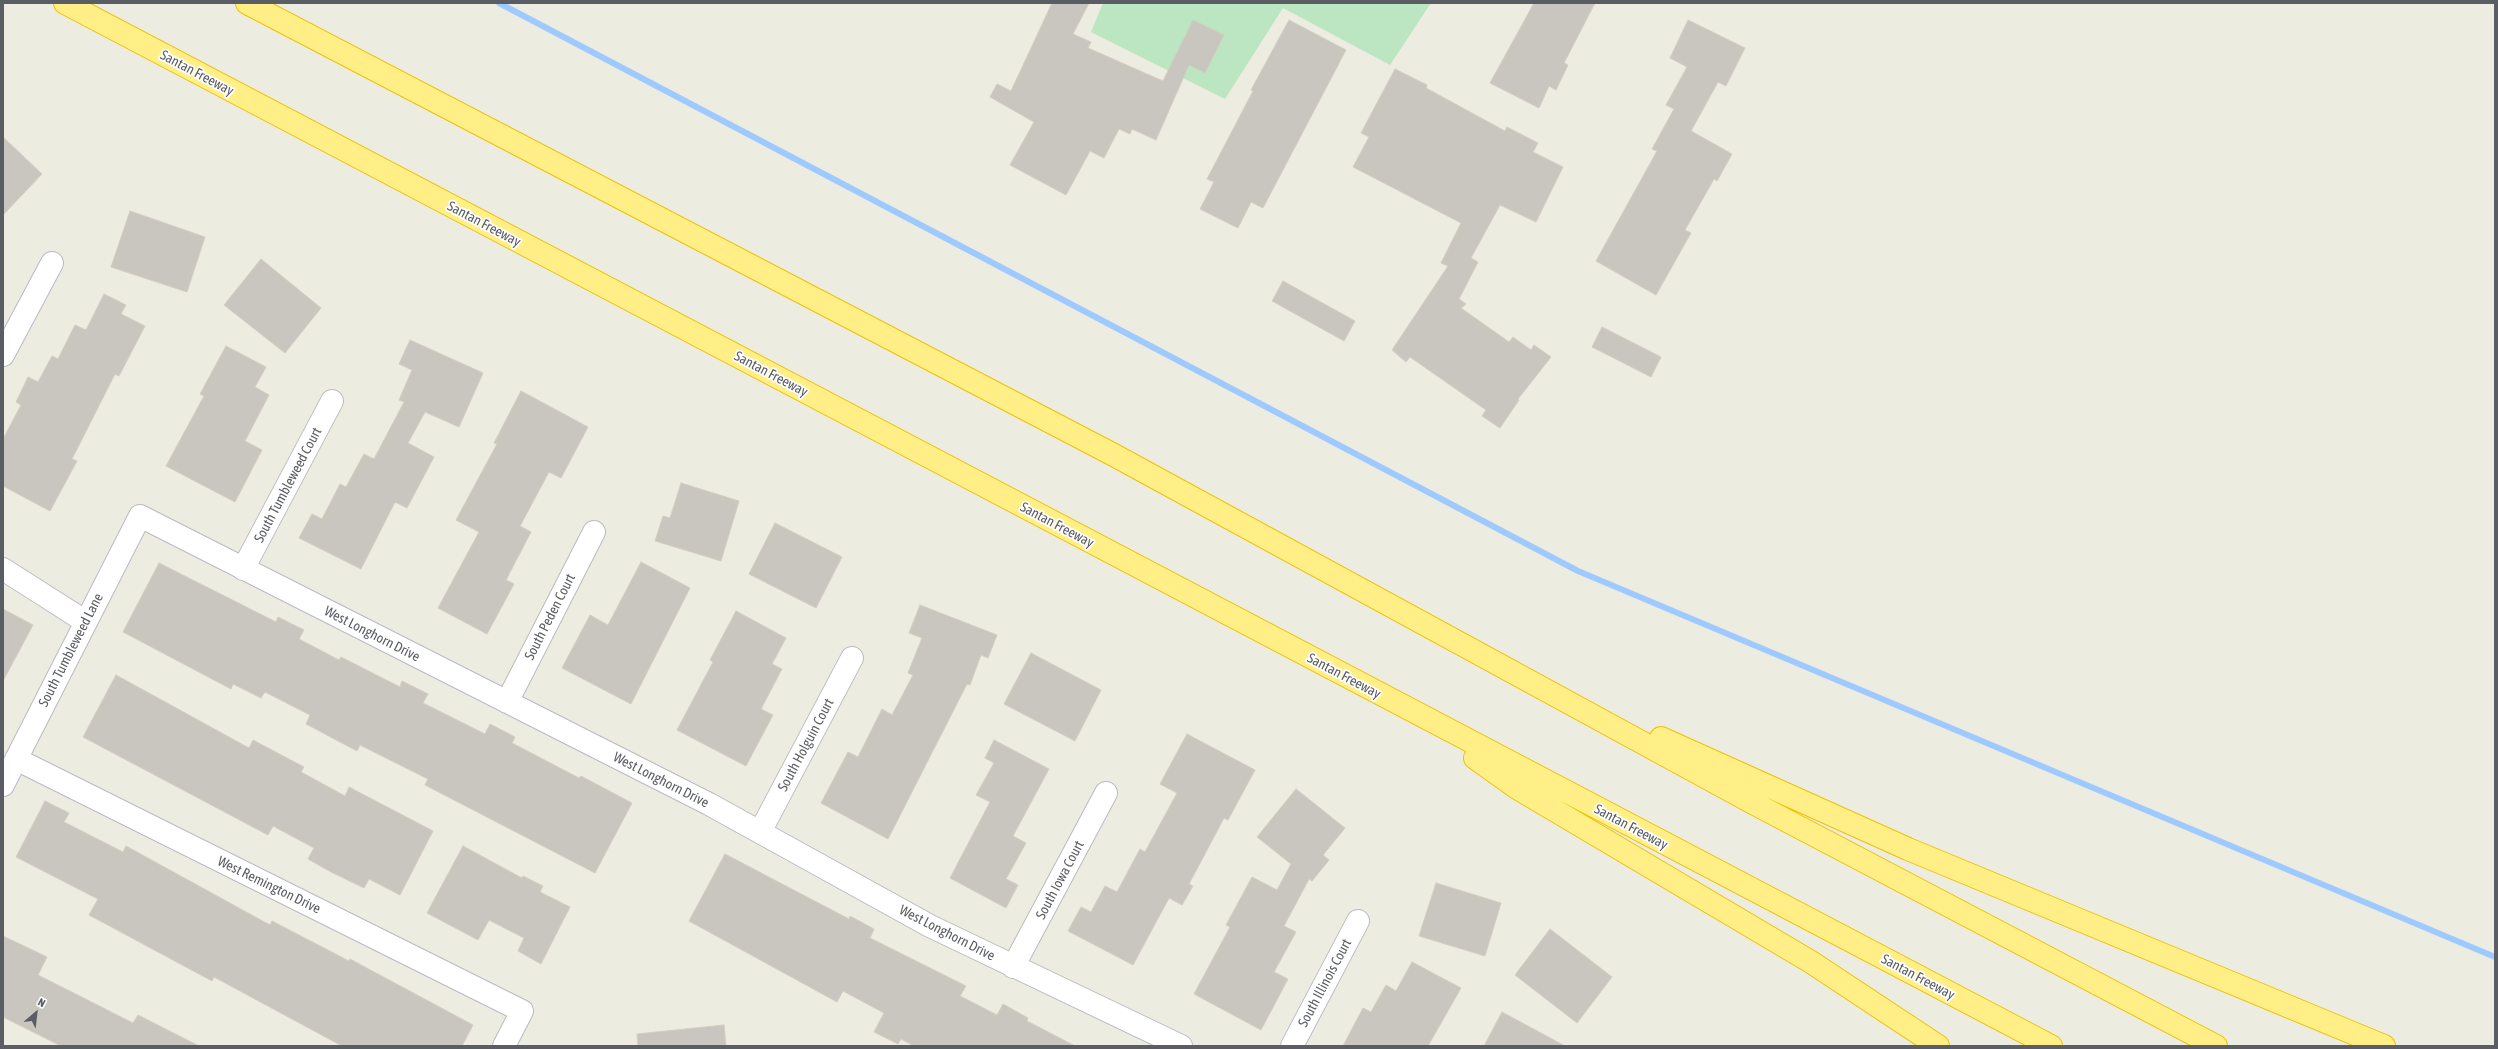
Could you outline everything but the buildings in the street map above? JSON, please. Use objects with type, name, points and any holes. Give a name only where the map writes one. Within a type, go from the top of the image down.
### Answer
[{"type":"highway","points":[[60,3],[85,14]]},
{"type":"highway","name":"Santan Freeway","points":[[65,3],[1409,711],[2051,1046]]},
{"type":"highway","points":[[253,6],[1112,454],[1755,804],[2216,1046]]},
{"type":"highway","points":[[1524,679],[1761,782],[1908,849],[2384,1046]]},
{"type":"highway","points":[[1409,711],[1517,788],[1810,962],[1938,1046]]},
{"type":"street","points":[[3,355],[52,263]]},
{"type":"street","name":"South Tumbleweed Court","points":[[243,569],[332,401]]},
{"type":"street","name":"West Longhorn Drive","points":[[140,516],[709,804],[930,926],[1181,1046]]},
{"type":"street","name":"South Tumbleweed Lane","points":[[3,785],[140,516]]},
{"type":"street","name":"South Peden Court","points":[[507,702],[594,532]]},
{"type":"street","points":[[3,569],[86,622]]},
{"type":"street","name":"South Holguin Court","points":[[760,832],[852,658]]},
{"type":"street","name":"West Remington Drive","points":[[16,759],[522,1011],[504,1046]]},
{"type":"street","name":"South Iowa Court","points":[[1013,967],[1106,793]]},
{"type":"street","name":"South Illinois Court","points":[[1292,1046],[1358,921]]},
{"type":"green space","points":[[1103,3],[1431,3],[1390,65],[1283,8],[1225,99],[1091,32]]},
{"type":"waterway","points":[[499,3],[1578,571],[2495,957]]}]
